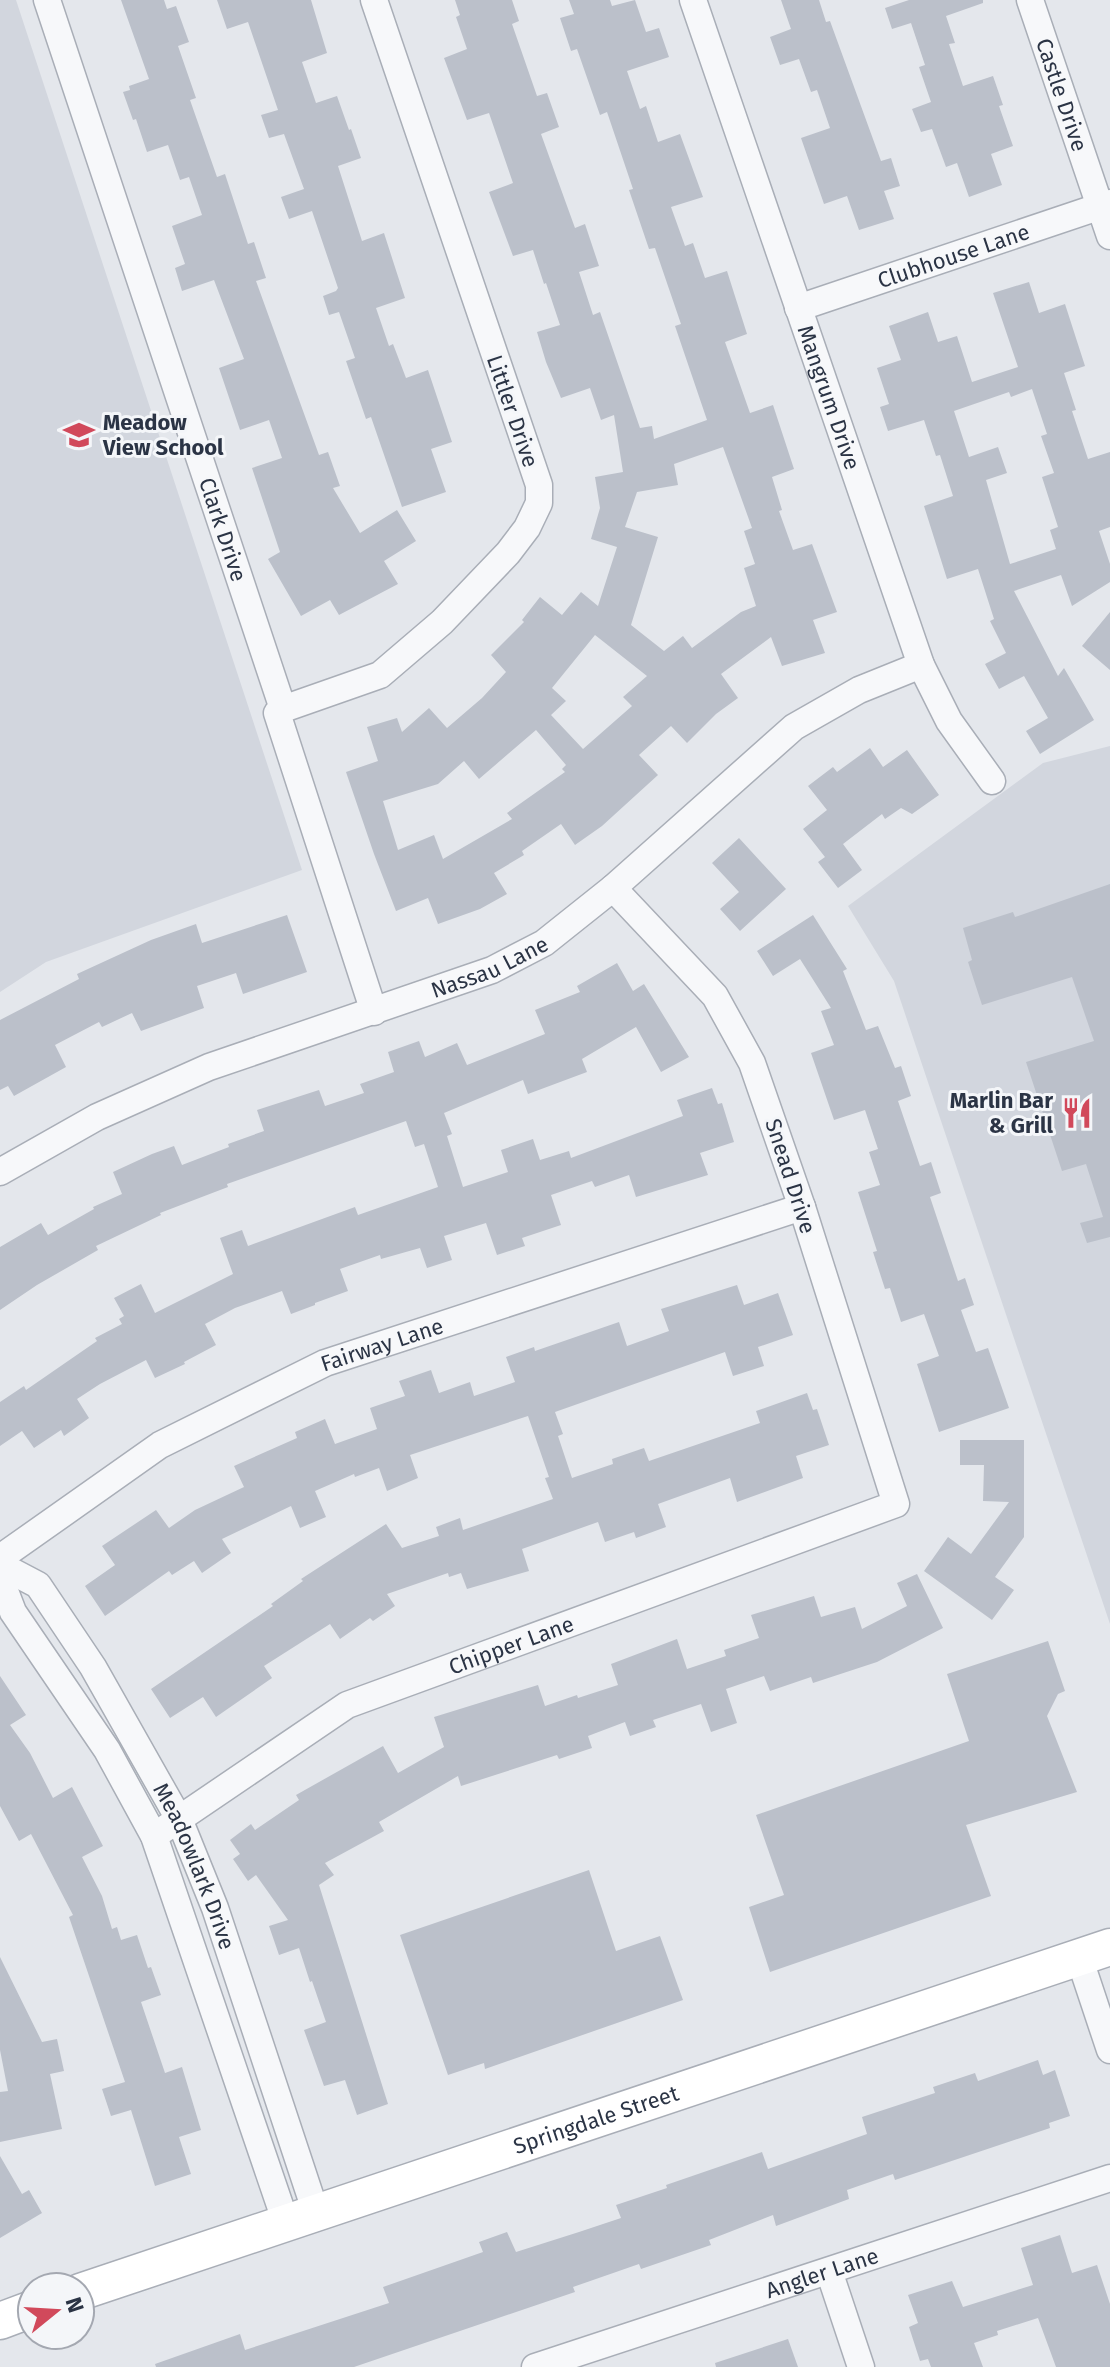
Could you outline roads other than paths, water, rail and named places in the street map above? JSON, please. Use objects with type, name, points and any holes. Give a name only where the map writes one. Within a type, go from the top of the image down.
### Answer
[{"type":"main road","name":"Springdale Street","points":[[96,2287],[1095,1952]]},
{"type":"street","name":"Clark Drive","points":[[47,0],[283,709],[277,713],[374,1012]]},
{"type":"street","name":"Littler Drive","points":[[283,709],[380,675],[442,622],[508,553],[527,528],[539,503],[539,485],[374,0]]},
{"type":"street","name":"Mangrum Drive","points":[[693,0],[921,665],[949,721],[992,781]]},
{"type":"street","name":"Castle Drive","points":[[1030,0],[1105,205],[1110,236]]},
{"type":"street","name":"Clubhouse Lane","points":[[798,308],[1105,205]]},
{"type":"street","name":"Nassau Lane","points":[[0,1172],[52,1141],[147,1093],[209,1067],[492,970],[544,943],[613,888],[794,727],[859,690],[921,665]]},
{"type":"street","name":"Snead Drive","points":[[613,888],[715,996],[752,1063],[802,1207],[896,1504]]},
{"type":"street","name":"Fairway Lane","points":[[0,1558],[160,1445],[325,1363],[802,1207]]},
{"type":"street","name":"Chipper Lane","points":[[154,1836],[347,1705],[896,1504]]},
{"type":"street","name":"Meadowlark Drive","points":[[0,1565],[38,1585],[93,1667],[179,1819],[215,1908],[301,2218]]},
{"type":"street","name":"Meadowlark Drive","points":[[0,1578],[13,1612],[107,1750],[154,1836],[301,2218]]},
{"type":"street","points":[[1095,1952],[1110,2050]]},
{"type":"street","name":"Angler Lane","points":[[535,2367],[1110,2178]]},
{"type":"street","points":[[829,2271],[861,2367]]},
{"type":"place","name":"Meadow View School","points":[[79,435]]},
{"type":"place","name":"Marlin Bar & Grill","points":[[1077,1113]]}]
